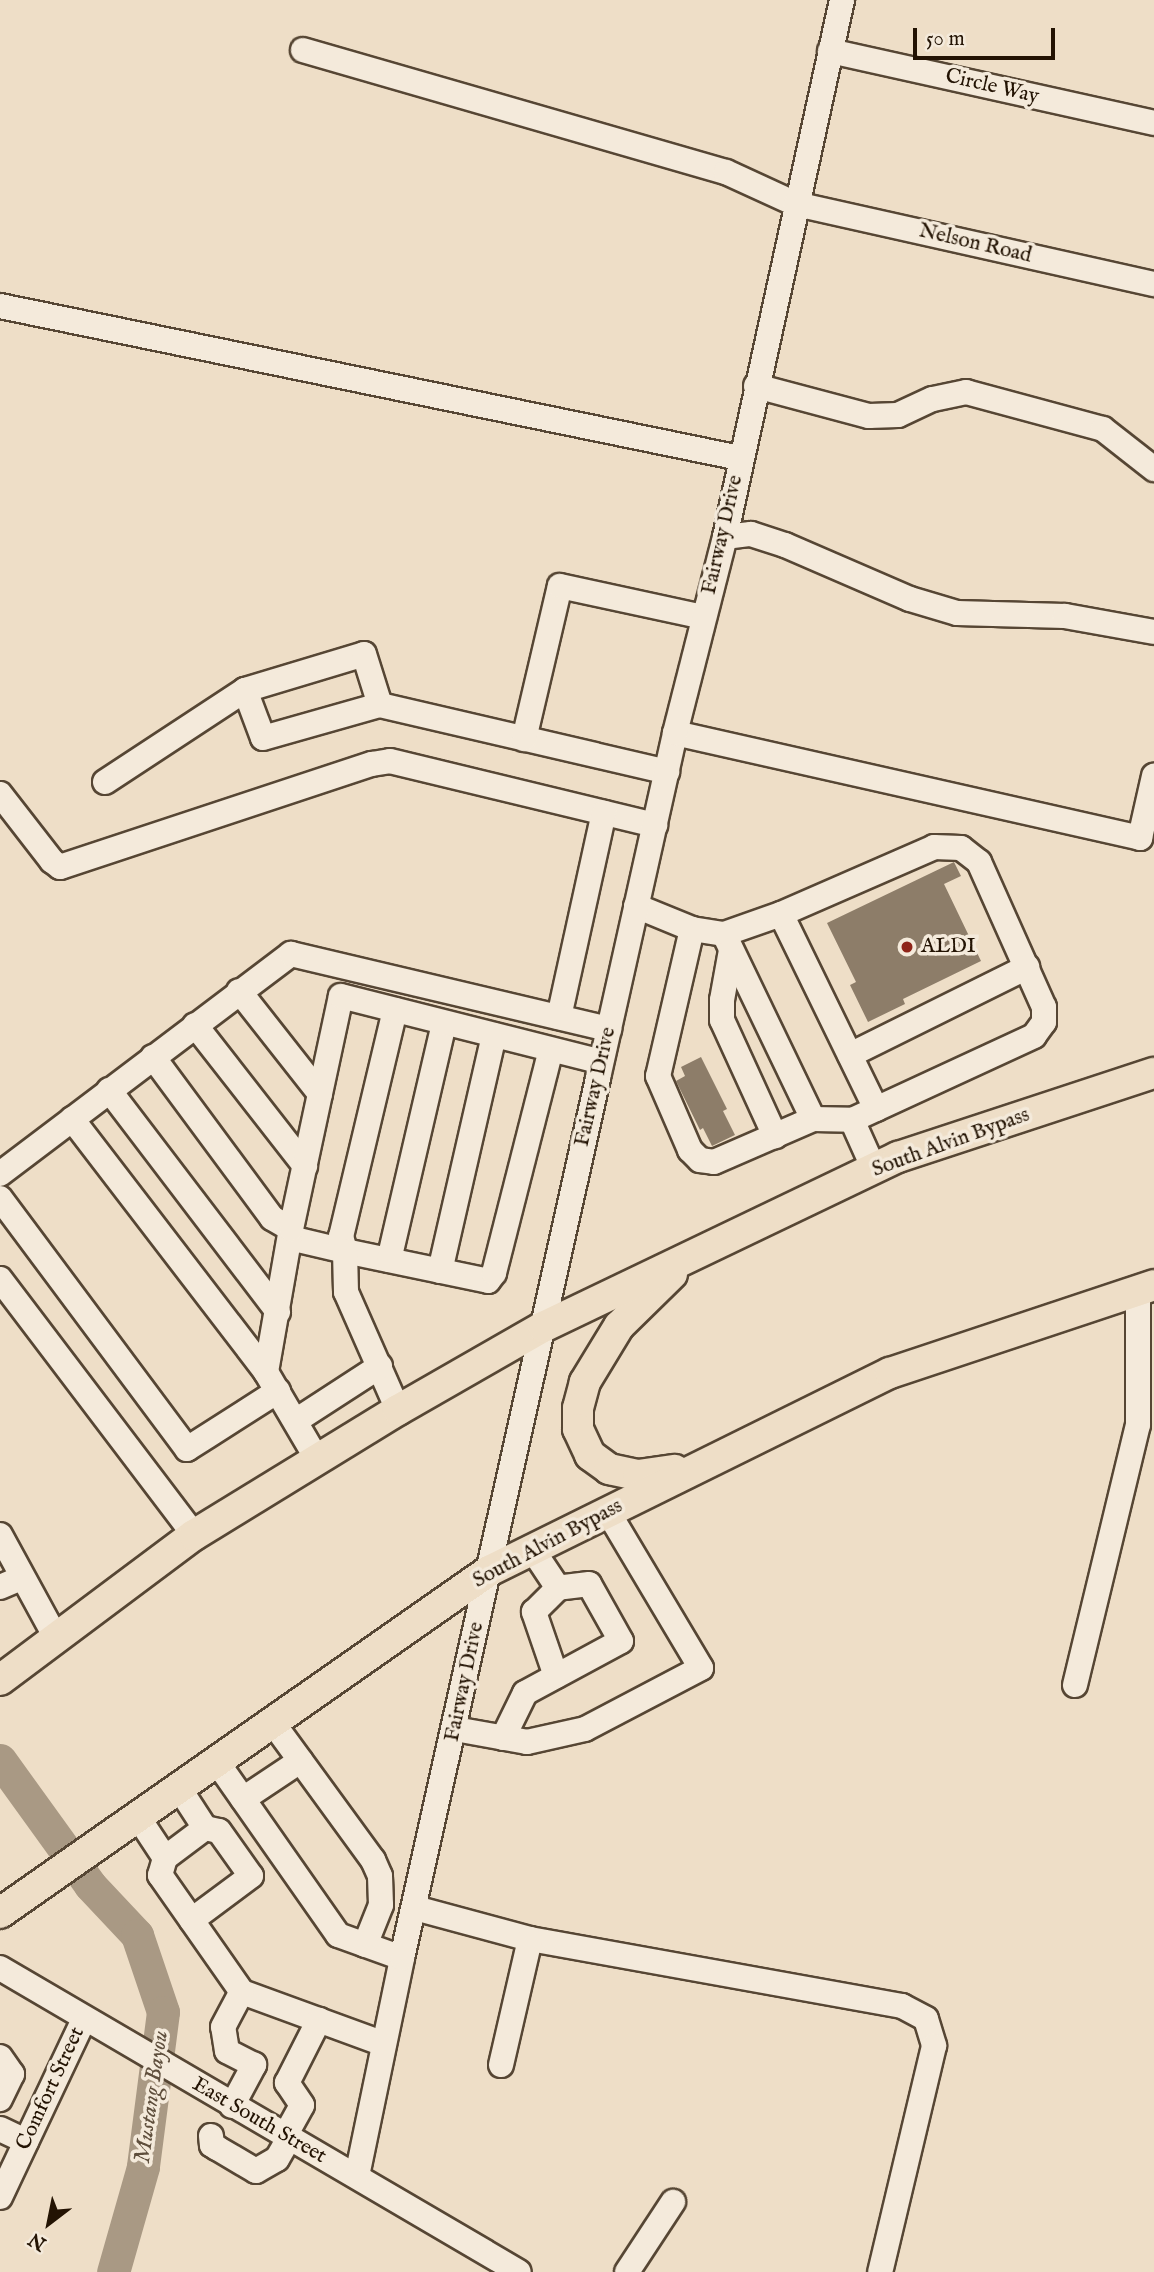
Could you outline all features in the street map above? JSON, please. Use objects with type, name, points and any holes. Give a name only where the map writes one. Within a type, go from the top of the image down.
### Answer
[{"type":"main road","name":"South Alvin Bypass","points":[[3,1677],[194,1535],[398,1410],[543,1327],[898,1157],[1154,1073]]},
{"type":"main road","points":[[690,1257],[619,1326],[585,1382],[578,1408],[578,1429],[590,1455],[609,1469],[638,1475],[699,1467]]},
{"type":"main road","name":"South Alvin Bypass","points":[[0,1913],[489,1571],[890,1373],[1146,1288]]},
{"type":"street","name":"Fairway Drive","points":[[356,2176],[601,1062],[703,617],[725,537],[740,458],[842,0]]},
{"type":"street","name":"Nelson Road","points":[[303,50],[726,172],[796,204],[1154,284]]},
{"type":"street","name":"Circle Way","points":[[830,51],[1154,123]]},
{"type":"street","points":[[0,306],[740,458]]},
{"type":"street","points":[[756,386],[869,416],[898,415],[933,400],[966,392],[1104,429],[1154,469]]},
{"type":"street","points":[[725,537],[751,534],[774,541],[910,599],[957,613],[1065,616],[1154,632]]},
{"type":"street","points":[[524,738],[560,586],[703,617]]},
{"type":"street","points":[[105,782],[245,690],[364,654],[380,705]]},
{"type":"street","points":[[245,690],[262,738],[380,705],[667,772]]},
{"type":"street","points":[[676,733],[1140,838],[1154,776]]},
{"type":"street","points":[[0,794],[52,861],[61,867],[372,764],[390,761],[655,825]]},
{"type":"street","points":[[559,1017],[604,813]]},
{"type":"street","points":[[692,929],[658,1076],[690,1150],[700,1160],[714,1162],[813,1119],[852,1120],[1034,1036],[1044,1022],[1044,1007],[979,862],[961,848],[934,847],[780,914],[728,942]]},
{"type":"street","points":[[636,906],[728,942],[813,1119]]},
{"type":"street","points":[[780,914],[876,1109]]},
{"type":"street","points":[[728,942],[722,1020],[775,1136]]},
{"type":"street","points":[[0,1174],[291,954],[609,1029]]},
{"type":"street","points":[[0,1198],[187,1449],[272,1381],[278,1312],[290,1233],[346,967]]},
{"type":"street","points":[[850,1055],[1027,967]]},
{"type":"street","points":[[239,992],[320,1094]]},
{"type":"street","points":[[341,996],[601,1062]]},
{"type":"street","points":[[395,1010],[341,1236],[345,1251],[346,1292],[398,1410]]},
{"type":"street","points":[[389,1260],[444,1023]]},
{"type":"street","points":[[195,1025],[304,1166]]},
{"type":"street","points":[[440,1271],[494,1035]]},
{"type":"street","points":[[153,1057],[272,1218],[290,1233],[345,1251],[488,1281],[494,1273],[551,1050]]},
{"type":"street","points":[[109,1090],[278,1312]]},
{"type":"street","points":[[72,1119],[272,1381],[297,1420],[317,1459]]},
{"type":"street","points":[[852,1120],[874,1169]]},
{"type":"street","points":[[0,1279],[194,1535]]},
{"type":"street","points":[[1075,1685],[1138,1425],[1146,1288]]},
{"type":"street","points":[[297,1420],[380,1366]]},
{"type":"street","points":[[455,1729],[527,1742],[585,1729],[701,1668],[608,1512]]},
{"type":"street","points":[[0,1535],[10,1582],[55,1636]]},
{"type":"street","points":[[532,1549],[558,1588]]},
{"type":"street","points":[[503,1738],[525,1693],[621,1641],[589,1584],[558,1588],[534,1612],[556,1676]]},
{"type":"street","points":[[272,1723],[373,1860],[380,1876],[381,1905],[365,1945]]},
{"type":"street","points":[[243,1799],[300,1761]]},
{"type":"street","points":[[217,1762],[338,1935],[402,1958]]},
{"type":"street","points":[[179,1788],[205,1828],[219,1831],[251,1877],[192,1920]]},
{"type":"street","points":[[138,1817],[165,1857]]},
{"type":"street","points":[[205,1828],[165,1857],[160,1875],[242,1992],[384,2044]]},
{"type":"street","points":[[415,1908],[530,1939],[902,2006],[926,2019],[934,2046],[880,2272]]},
{"type":"street","points":[[501,2065],[530,1939]]},
{"type":"street","name":"East South Street","points":[[0,1968],[84,2020],[519,2272]]},
{"type":"street","points":[[211,2136],[212,2145],[257,2171],[277,2159],[302,2105],[287,2083],[227,2051],[223,2027],[242,1992]]},
{"type":"street","name":"Comfort Street","points":[[0,2197],[84,2020]]},
{"type":"street","points":[[287,2083],[318,2020]]},
{"type":"street","points":[[0,2057],[12,2074],[0,2099]]},
{"type":"street","points":[[232,2106],[254,2065]]},
{"type":"street","points":[[0,2129],[26,2141]]},
{"type":"street","points":[[627,2272],[673,2202]]},
{"type":"building","points":[[954,862],[961,876],[944,884],[981,961],[903,999],[905,1004],[868,1022],[850,985],[856,982],[827,923]]},
{"type":"building","points":[[701,1057],[727,1109],[723,1111],[735,1135],[712,1146],[703,1128],[700,1130],[676,1081],[685,1076],[681,1067]]},
{"type":"waterway","name":"Mustang Bayou","points":[[0,1760],[90,1885],[137,1935],[163,2012],[143,2167],[113,2272]]},
{"type":"place","name":"ALDI","points":[[907,947]]}]
